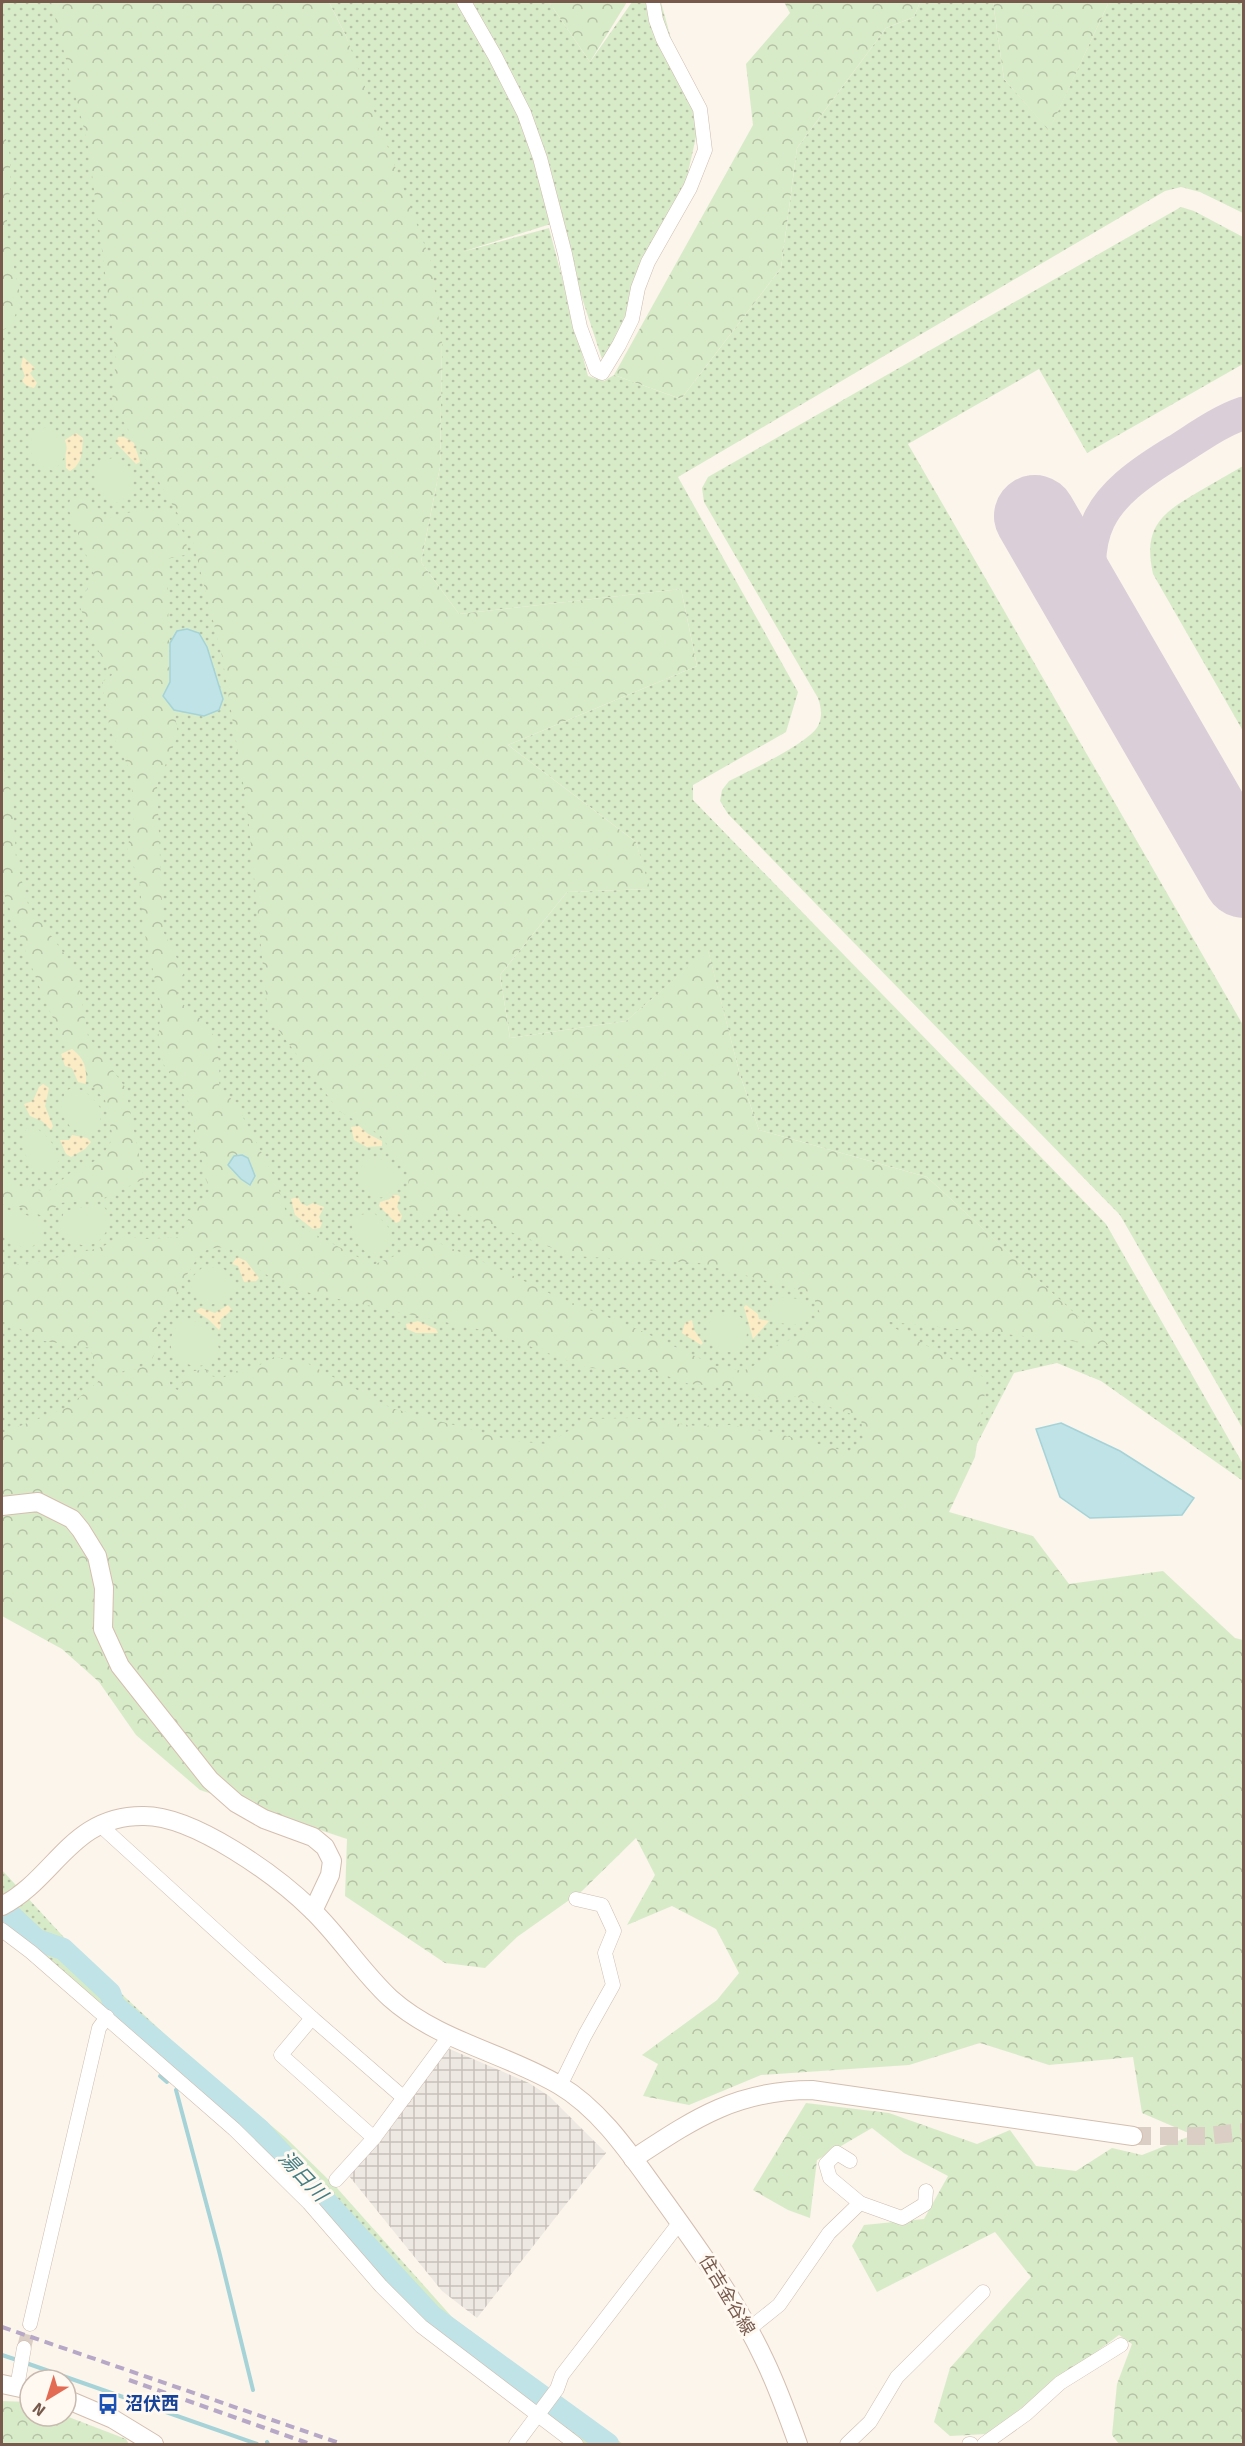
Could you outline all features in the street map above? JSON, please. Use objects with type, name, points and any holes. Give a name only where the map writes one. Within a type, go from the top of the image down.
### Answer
[{"type":"street","points":[[464,2],[495,56],[528,125],[546,180],[580,327],[596,370],[602,373],[632,319],[638,288],[648,262],[690,188],[705,150],[700,109],[663,39],[656,20],[653,2]]},
{"type":"street","points":[[2,1506],[38,1502],[72,1519],[81,1530],[97,1557],[104,1588],[103,1629],[111,1649],[127,1675],[210,1780],[227,1795],[264,1819],[313,1837],[325,1847],[332,1861],[330,1875],[314,1911]]},
{"type":"street","name":"住吉金谷線","points":[[2,1906],[27,1889],[80,1836],[100,1825],[119,1819],[145,1816],[184,1825],[265,1870],[314,1911],[365,1973],[393,2000],[418,2019],[560,2086],[593,2113],[633,2159],[680,2222],[748,2329],[765,2361],[798,2445]]},
{"type":"street","points":[[100,1825],[312,2018],[404,2098]]},
{"type":"street","points":[[560,2086],[613,1985],[605,1953],[614,1931],[602,1905],[576,1899]]},
{"type":"street","points":[[2,1930],[107,2017],[252,2146],[309,2203],[381,2286],[421,2326],[576,2445]]},
{"type":"street","points":[[30,2324],[99,2028],[107,2017]]},
{"type":"street","points":[[312,2018],[281,2055],[374,2138]]},
{"type":"street","points":[[336,2180],[374,2138],[450,2035]]},
{"type":"street","points":[[633,2159],[687,2123],[732,2102],[784,2090],[812,2090],[1133,2136]]},
{"type":"street","points":[[850,2161],[837,2153],[826,2164],[830,2178],[860,2203],[902,2218],[925,2204],[926,2191]]},
{"type":"street","points":[[748,2329],[779,2305],[829,2233],[860,2203]]},
{"type":"street","points":[[516,2445],[557,2389],[562,2376],[680,2222]]},
{"type":"street","points":[[847,2445],[870,2422],[897,2377],[983,2292]]},
{"type":"street","points":[[984,2445],[1026,2414],[1060,2383],[1121,2345]]},
{"type":"street","points":[[16,2387],[24,2349]]},
{"type":"street","points":[[78,2404],[113,2419],[154,2445]]},
{"type":"shaded area","points":[[445,2047],[529,2083],[549,2096],[606,2153],[477,2318],[442,2291],[349,2176]]},
{"type":"green space","points":[[2,2],[117,2],[350,982],[1108,1345],[927,1177],[759,1130],[740,1075],[708,951],[626,1021],[510,1038],[500,975],[567,892],[649,889],[636,842],[508,745],[697,666],[681,589],[459,614],[421,562],[440,467],[442,343],[346,36],[329,2],[549,2],[590,62],[632,2],[661,2],[680,72],[701,115],[681,203],[634,312],[605,368],[557,222],[462,252],[549,228],[588,376],[604,381],[614,375],[681,399],[781,268],[797,148],[886,28],[914,17],[920,2],[993,2],[1004,79],[1049,130],[1109,2],[1243,2],[1243,213],[1200,192],[1181,187],[1165,191],[678,477],[798,692],[786,732],[693,785],[693,800],[1106,1224],[1243,1464],[1243,1481],[1101,1381],[1057,1363],[1014,1373],[944,1507],[2,1500]]},
{"type":"green space","points":[[51,2],[329,2],[346,36],[431,262],[442,343],[440,467],[421,562],[459,614],[681,589],[697,666],[508,745],[636,842],[650,889],[567,892],[500,975],[510,1038],[626,1021],[708,950],[740,1075],[759,1130],[927,1177],[1109,1345],[882,1321],[987,1379],[975,1457],[949,1512],[1033,1536],[1069,1584],[1163,1571],[1235,1638],[1243,1640],[1243,2444],[1119,2444],[1112,2435],[1117,2384],[1132,2344],[1119,2335],[987,2434],[950,2436],[934,2422],[950,2368],[1031,2277],[995,2232],[877,2292],[852,2246],[864,2225],[924,2219],[948,2176],[904,2153],[872,2128],[817,2160],[810,2218],[788,2210],[753,2190],[806,2103],[889,2113],[977,2144],[1010,2130],[1036,2166],[1076,2171],[1112,2148],[1142,2155],[1193,2135],[1142,2113],[1133,2057],[1049,2065],[980,2043],[909,2065],[761,2075],[689,2105],[643,2096],[658,2064],[642,2055],[717,2000],[739,1973],[716,1929],[672,1906],[627,1925],[655,1875],[636,1838],[582,1891],[517,1937],[485,1968],[445,1963],[345,1896],[347,1839],[200,1790],[136,1735],[99,1682],[62,1649],[2,1616],[2,1433],[66,1408],[98,1382],[91,1348],[38,1340],[9,1322],[2,1322],[2,1264],[7,1266],[38,1262],[99,1248],[123,1237],[148,1239],[180,1237],[192,1211],[209,1191],[188,1101],[164,1065],[158,1041],[161,1006],[143,926],[140,884],[127,847],[134,826],[131,772],[110,730],[102,682],[112,675],[97,648],[79,605],[94,575],[68,508],[71,496],[83,498],[108,518],[146,510],[170,512],[183,532],[189,554],[167,559],[170,683],[178,735],[157,785],[163,931],[184,972],[177,990],[180,1000],[207,1025],[211,1032],[218,1056],[219,1089],[235,1102],[276,1181],[288,1218],[373,1265],[432,1240],[716,1366],[743,1371],[763,1361],[777,1345],[794,1338],[815,1324],[821,1316],[813,1296],[808,1292],[699,1263],[573,1256],[472,1217],[432,1209],[422,1222],[407,1204],[409,1173],[379,1134],[339,1111],[268,1016],[247,807],[222,656],[192,538],[112,402],[116,356],[88,144]],"holes":[[[228,1247],[267,1275],[292,1289],[491,1332],[588,1368],[651,1370],[689,1384],[723,1386],[773,1401],[794,1396],[861,1417],[863,1439],[853,1453],[779,1434],[730,1425],[697,1426],[630,1418],[588,1419],[547,1444],[513,1441],[391,1408],[305,1362],[274,1357],[256,1367],[239,1370],[220,1379],[212,1376],[206,1369],[189,1372],[178,1390],[170,1387],[170,1378],[163,1369],[143,1367],[105,1379],[152,1359],[159,1345],[156,1332],[157,1323],[161,1315],[176,1304],[179,1284],[204,1251]]]},
{"type":"green space","points":[[549,2],[627,2],[590,62]]},
{"type":"green space","points":[[784,2],[920,2],[914,17],[886,28],[797,148],[781,268],[681,399],[614,375],[753,125],[746,64],[790,13]]},
{"type":"green space","points":[[993,2],[1109,2],[1049,131],[1004,79]]},
{"type":"green space","points":[[2,123],[10,156],[6,231],[21,299],[12,324],[2,331]]},
{"type":"green space","points":[[1181,207],[1194,211],[1243,237],[1243,364],[1087,453],[1039,369],[908,444],[1243,1025],[1243,1429],[1120,1215],[728,814],[720,801],[722,790],[729,781],[778,756],[812,733],[820,722],[821,712],[818,698],[704,502],[702,488],[708,477]]},
{"type":"green space","points":[[50,426],[62,437],[67,447],[64,458],[54,471],[37,462],[30,449],[34,435]]},
{"type":"green space","points":[[115,457],[132,478],[133,487],[131,495],[119,503],[103,495],[96,483],[97,470],[100,465]]},
{"type":"green space","points":[[1243,466],[1243,731],[1153,574],[1150,545],[1153,534],[1164,515]]},
{"type":"green space","points":[[2,763],[13,801],[16,859],[28,904],[76,970],[88,1036],[125,1087],[144,1179],[102,1199],[60,1203],[45,1217],[15,1205],[2,1204],[2,1172],[13,1185],[48,1192],[70,1173],[101,1158],[113,1138],[105,1100],[75,1066],[42,994],[3,891]]},
{"type":"green space","points":[[72,1088],[90,1095],[102,1111],[98,1129],[92,1135],[71,1128],[60,1112],[65,1091]]},
{"type":"green space","points":[[36,1128],[54,1145],[59,1160],[54,1169],[37,1169],[26,1156],[23,1141],[26,1129]]},
{"type":"green space","points":[[369,1157],[385,1161],[400,1174],[403,1179],[393,1194],[375,1198],[359,1186],[358,1171]]},
{"type":"green space","points":[[92,1206],[105,1208],[111,1219],[108,1229],[98,1242],[92,1245],[78,1244],[62,1235],[60,1226],[64,1211]]},
{"type":"green space","points":[[2,1208],[33,1217],[42,1226],[42,1240],[27,1250],[2,1236]]},
{"type":"green space","points":[[373,1212],[387,1225],[394,1240],[386,1249],[378,1253],[364,1250],[359,1245],[352,1228],[352,1217]]},
{"type":"green space","points":[[204,1266],[224,1269],[236,1285],[228,1299],[210,1305],[197,1299],[190,1279]]},
{"type":"green space","points":[[781,1297],[800,1299],[811,1311],[798,1324],[792,1325],[769,1318],[770,1302]]},
{"type":"green space","points":[[727,1312],[735,1313],[741,1318],[746,1324],[746,1340],[741,1346],[735,1351],[727,1352],[719,1351],[713,1346],[708,1340],[707,1332],[708,1324],[713,1318],[719,1313]]},
{"type":"green space","points":[[183,1320],[198,1322],[209,1329],[220,1353],[214,1359],[202,1365],[192,1366],[173,1356],[172,1336]]},
{"type":"green space","points":[[2,1870],[83,1958],[184,2052],[286,2138],[337,2188],[452,2317],[623,2444],[580,2444],[403,2303],[292,2175],[248,2133],[2,1921]]},
{"type":"green space","points":[[2,2401],[18,2402],[18,2428],[78,2428],[78,2421],[126,2439],[129,2444],[2,2444]]},
{"type":"sand","points":[[23,357],[35,368],[30,373],[37,383],[34,388],[22,381],[25,376],[21,366]]},
{"type":"sand","points":[[76,433],[83,438],[82,452],[80,461],[70,471],[66,468],[65,440]]},
{"type":"sand","points":[[118,437],[124,437],[134,443],[140,462],[136,464],[116,443]]},
{"type":"sand","points":[[72,1049],[84,1065],[86,1084],[78,1082],[72,1068],[65,1066],[61,1054]]},
{"type":"sand","points":[[43,1084],[49,1088],[45,1106],[53,1126],[51,1130],[42,1121],[30,1116],[24,1104],[33,1101],[39,1087]]},
{"type":"sand","points":[[359,1126],[382,1141],[382,1146],[367,1147],[354,1140],[351,1127]]},
{"type":"sand","points":[[72,1135],[87,1138],[91,1142],[85,1149],[71,1157],[66,1154],[60,1140],[69,1140]]},
{"type":"sand","points":[[393,1195],[400,1197],[397,1207],[402,1216],[396,1223],[379,1206],[380,1202],[390,1199]]},
{"type":"sand","points":[[298,1197],[301,1203],[307,1206],[313,1203],[324,1207],[319,1217],[322,1223],[320,1228],[313,1229],[295,1215],[291,1199]]},
{"type":"sand","points":[[237,1257],[246,1261],[259,1278],[256,1281],[244,1282],[238,1266],[232,1264]]},
{"type":"sand","points":[[228,1305],[232,1310],[220,1320],[219,1330],[195,1311],[201,1308],[215,1313]]},
{"type":"sand","points":[[746,1305],[758,1314],[759,1319],[769,1321],[753,1339],[744,1307]]},
{"type":"sand","points":[[692,1320],[694,1330],[703,1343],[701,1345],[682,1333],[685,1323]]},
{"type":"sand","points":[[418,1321],[436,1329],[438,1333],[416,1333],[407,1329],[406,1324]]},
{"type":"water","points":[[187,629],[199,633],[207,647],[223,699],[219,710],[204,716],[174,710],[163,696],[170,682],[170,643],[177,631]]},
{"type":"water","points":[[242,1155],[248,1158],[255,1176],[250,1185],[228,1165],[234,1156]]},
{"type":"water","points":[[1061,1423],[1120,1451],[1194,1498],[1182,1515],[1090,1518],[1060,1497],[1036,1429]]},
{"type":"waterway","name":"湯日川","points":[[2,1907],[37,1940],[63,1949],[110,1993],[114,2005],[259,2129],[432,2316],[608,2444]]},
{"type":"waterway","points":[[160,2076],[167,2082]]},
{"type":"waterway","points":[[176,2090],[253,2390]]},
{"type":"waterway","points":[[2,2355],[17,2360]]},
{"type":"waterway","points":[[26,2363],[257,2444]]},
{"type":"taxiway","points":[[1097,623],[1091,591],[1092,540],[1099,520],[1111,502],[1127,485],[1149,468],[1217,425],[1244,413]]},
{"type":"runway","points":[[1035,516],[1244,877]]},
{"type":"tunnel","points":[[1133,2136],[1206,2136],[1244,2132]]},
{"type":"tunnel","points":[[24,2348],[30,2324]]},
{"type":"railway","points":[[2,2327],[342,2444]]},
{"type":"railway","points":[[129,2380],[310,2444]]},
{"type":"place","name":"沼伏西","points":[[108,2404]]}]
